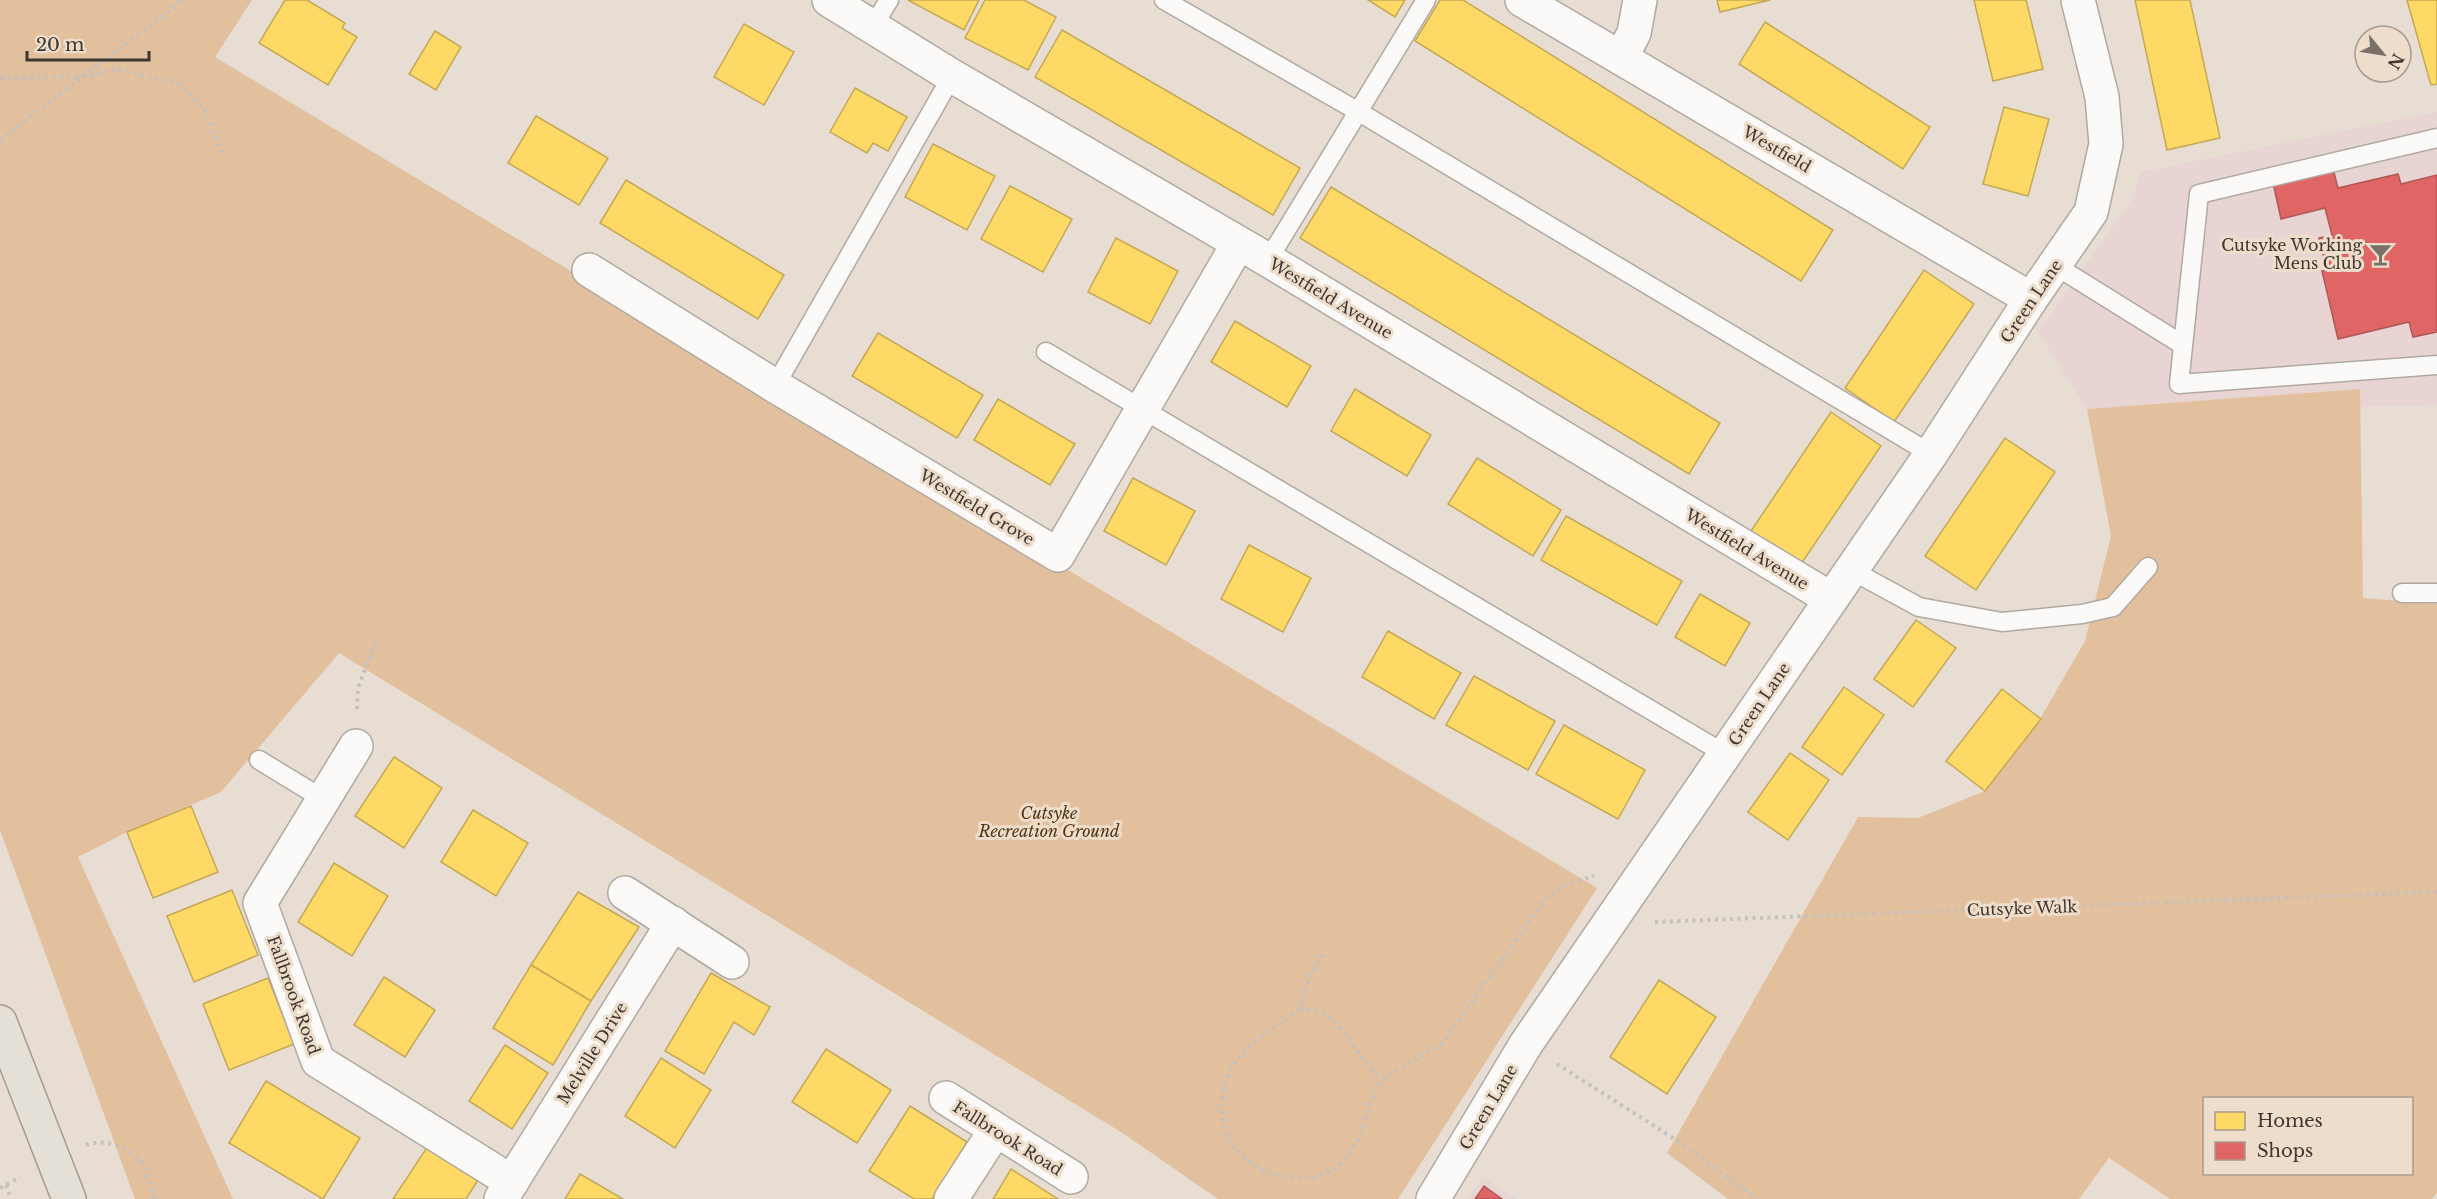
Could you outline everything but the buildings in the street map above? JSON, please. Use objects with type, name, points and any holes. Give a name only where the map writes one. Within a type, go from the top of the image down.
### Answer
[{"type":"main road","points":[[0,1022],[69,1199]]},
{"type":"street","name":"Westfield Avenue","points":[[829,0],[881,13],[952,76],[1268,260],[1831,599]]},
{"type":"street","name":"Westfield","points":[[1522,0],[2031,299]]},
{"type":"street","points":[[1621,58],[1634,33],[1640,0]]},
{"type":"street","name":"Green Lane","points":[[1433,1199],[1526,1044],[1931,454],[2031,299],[2056,266],[2091,212],[2106,144],[2102,97],[2078,0]]},
{"type":"street","name":"Westfield Grove","points":[[589,270],[775,386],[1058,555],[1238,244]]},
{"type":"street","name":"Fallbrook Road","points":[[356,746],[260,903],[318,1061],[506,1191]]},
{"type":"street","points":[[625,893],[732,962]]},
{"type":"street","name":"Melville Drive","points":[[506,1191],[673,923]]},
{"type":"street","name":"Fallbrook Road","points":[[946,1098],[1071,1177]]},
{"type":"street","points":[[951,1199],[995,1131]]},
{"type":"lane","points":[[1164,0],[1359,112],[1931,454]]},
{"type":"lane","points":[[1268,260],[1426,0]]},
{"type":"lane","points":[[775,386],[952,76]]},
{"type":"lane","points":[[2437,138],[2199,194],[2179,384],[2437,365]]},
{"type":"lane","points":[[2056,266],[2183,345]]},
{"type":"lane","points":[[1046,352],[1145,408],[1725,754]]},
{"type":"lane","points":[[1851,570],[1919,607],[2002,622],[2082,614],[2113,607],[2148,567]]},
{"type":"lane","points":[[2402,593],[2437,593]]},
{"type":"lane","points":[[260,760],[323,799]]},
{"type":"path","points":[[0,140],[176,6],[180,0]]},
{"type":"path","points":[[0,78],[82,77],[116,69],[178,83],[204,108],[222,155]]},
{"type":"path","points":[[356,746],[358,688],[377,638]]},
{"type":"path","points":[[1323,955],[1311,974],[1300,1009],[1246,1048],[1232,1068],[1224,1086],[1221,1106],[1224,1127],[1231,1144],[1247,1160],[1265,1172],[1289,1177],[1312,1178],[1338,1168],[1359,1138],[1380,1081],[1443,1042],[1545,899],[1561,887],[1585,880]]},
{"type":"path","name":"Cutsyke Walk","points":[[1607,924],[2437,892]]},
{"type":"path","points":[[1300,1009],[1318,1011],[1333,1019],[1380,1081]]},
{"type":"path","points":[[1526,1044],[1684,1145],[1757,1199]]},
{"type":"path","points":[[0,1188],[6,1185],[11,1199]]},
{"type":"shaded area","points":[[2437,112],[2437,405],[2359,407],[2359,389],[2087,409],[2038,332],[2131,201],[2141,172]]},
{"type":"shaded area","points":[[1483,1177],[1516,1199],[1467,1199]]},
{"type":"green space","name":"Cutsyke Recreation Ground","points":[[0,0],[252,0],[215,57],[1597,888],[1398,1199],[1218,1199],[1124,1134],[339,653],[221,792],[127,832],[78,857],[233,1199],[135,1199],[0,830]]},
{"type":"green space","points":[[2360,389],[2363,598],[2437,604],[2437,1193],[2432,1199],[2170,1199],[2109,1158],[2079,1199],[1728,1199],[1667,1153],[1858,817],[1918,818],[1985,791],[2040,719],[2085,641],[2111,536],[2087,409]]},
{"type":"place","name":"Cutsyke Working Mens Club","points":[[2380,254]]}]
